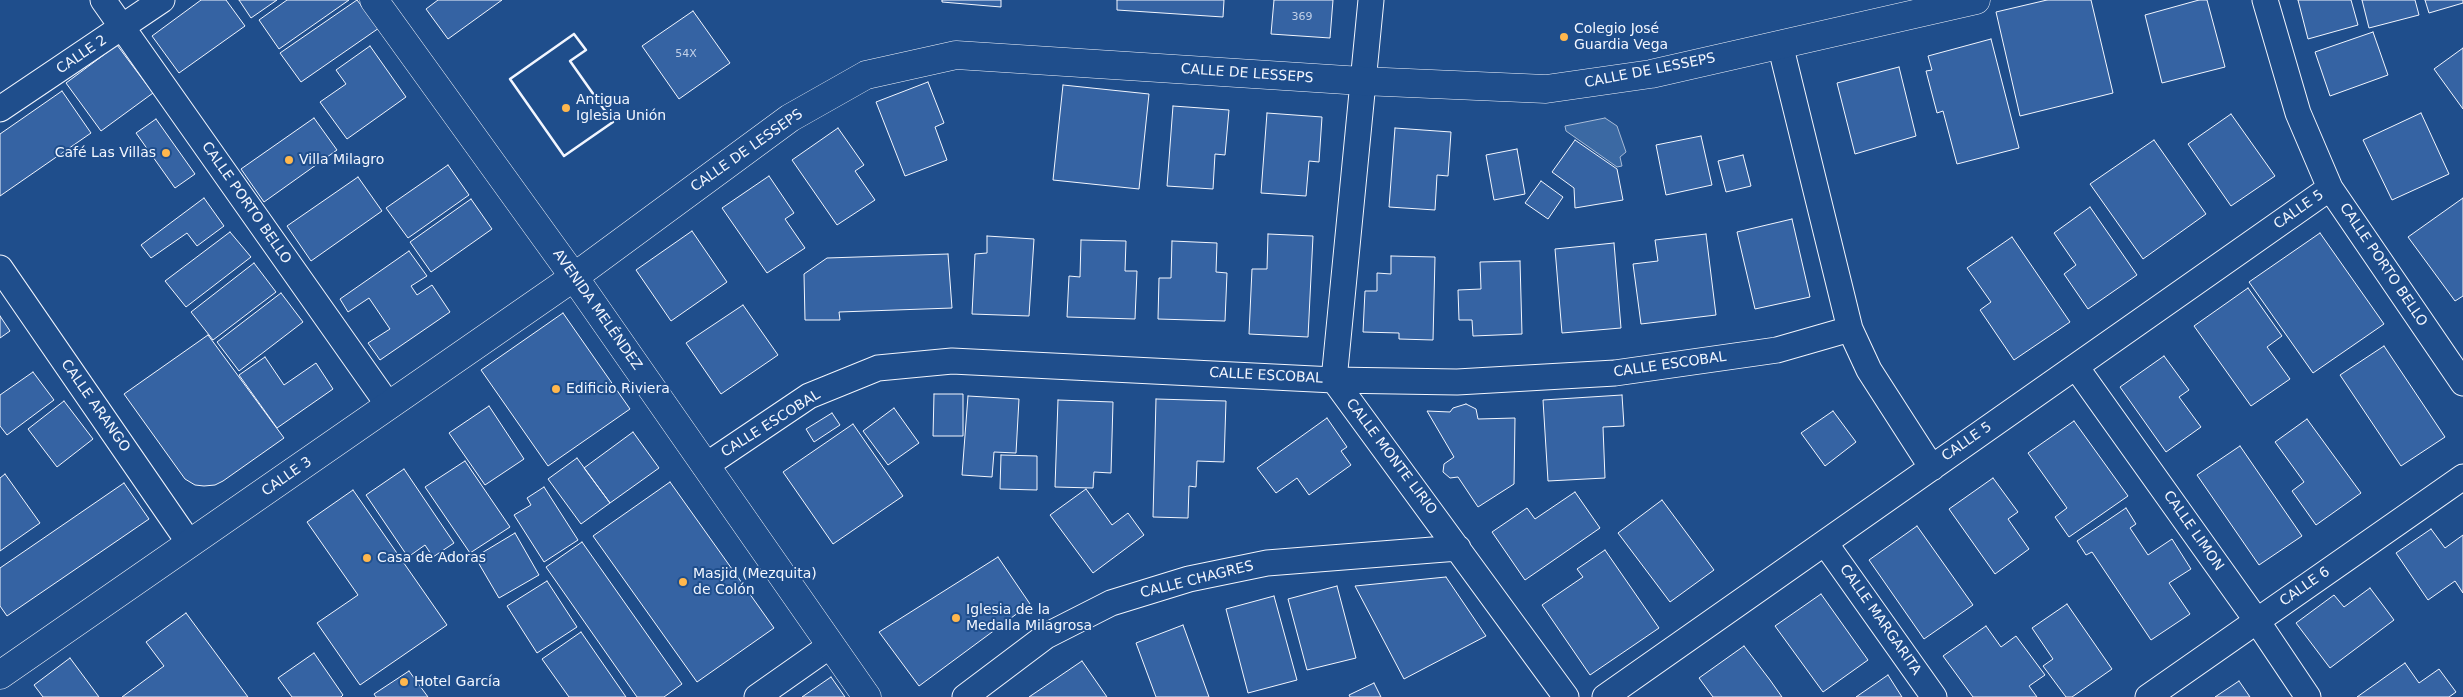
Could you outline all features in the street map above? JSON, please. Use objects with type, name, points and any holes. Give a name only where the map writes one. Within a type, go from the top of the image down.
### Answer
[{"type":"main road","name":"AVENIDA MELÉNDEZ","points":[[374,0],[574,277],[867,697]]},
{"type":"main road","name":"CALLE DE LESSEPS","points":[[574,277],[790,118],[866,75],[956,55],[1362,81],[1546,89],[1650,74],[1976,0]]},
{"type":"main road","name":"CALLE 3","points":[[2,671],[190,544],[574,277]]},
{"type":"street","name":"CALLE PORTO BELLO","points":[[103,0],[389,406]]},
{"type":"street","name":"CALLE 2","points":[[0,109],[162,0]]},
{"type":"street","points":[[1334,380],[1371,0]]},
{"type":"street","name":"CALLE PORTO BELLO","points":[[2265,0],[2298,114],[2330,188],[2463,383]]},
{"type":"street","points":[[1780,44],[1850,329],[1869,370],[1932,468]]},
{"type":"street","name":"CALLE 5","points":[[1605,697],[2330,188]]},
{"type":"street","name":"CALLE ARANGO","points":[[0,268],[190,544]]},
{"type":"street","name":"CALLE ESCOBAL","points":[[705,466],[809,396],[878,368],[952,360],[1334,380],[1457,382],[1615,373],[1777,350],[1850,329]]},
{"type":"street","name":"CALLE LIMON","points":[[2076,367],[2257,621],[2308,697]]},
{"type":"street","name":"CALLE MONTE LIRIO","points":[[1334,380],[1566,697]]},
{"type":"street","name":"CALLE 6","points":[[2148,697],[2463,477]]},
{"type":"street","name":"CALLE MARGARITA","points":[[1825,543],[1934,697]]},
{"type":"street","name":"CALLE CHAGRES","points":[[965,697],[1046,636],[1111,603],[1188,579],[1267,563],[1458,548]]},
{"type":"street","points":[[757,697],[831,645]]},
{"type":"water","points":[[1605,118],[1617,126],[1626,152],[1620,157],[1622,166],[1617,167],[1566,131],[1565,126]]},
{"type":"building","points":[[201,0],[226,0],[245,26],[179,73],[152,36]]},
{"type":"building","points":[[239,0],[277,0],[251,18]]},
{"type":"building","points":[[287,0],[349,0],[279,49],[259,20]]},
{"type":"building","points":[[357,0],[379,28],[301,82],[280,53]]},
{"type":"building","points":[[438,0],[502,0],[448,39],[426,9]]},
{"type":"building","points":[[942,0],[1001,0],[1001,7],[942,2]]},
{"type":"building","points":[[1117,0],[1224,0],[1223,17],[1117,10]]},
{"type":"building","points":[[1274,0],[1333,0],[1330,38],[1271,34]]},
{"type":"building","points":[[2047,0],[2091,0],[2113,93],[2020,116],[1996,12]]},
{"type":"building","points":[[2199,0],[2207,0],[2225,67],[2162,83],[2145,15]]},
{"type":"building","points":[[2298,0],[2351,0],[2358,25],[2308,39]]},
{"type":"building","points":[[2362,0],[2415,0],[2419,15],[2369,28]]},
{"type":"building","points":[[2425,0],[2463,0],[2463,3],[2429,13]]},
{"type":"building","points":[[693,11],[730,63],[679,99],[642,46]]},
{"type":"building","points":[[2373,32],[2388,75],[2330,96],[2315,52]]},
{"type":"building","points":[[1991,39],[2019,148],[1957,164],[1943,111],[1937,113],[1926,71],[1932,70],[1928,56]]},
{"type":"building","points":[[117,45],[153,93],[101,131],[66,83]]},
{"type":"building","points":[[370,46],[406,97],[347,139],[320,102],[346,84],[336,70]]},
{"type":"building","points":[[2463,48],[2463,109],[2434,69]]},
{"type":"building","points":[[1899,67],[1916,136],[1855,154],[1837,83]]},
{"type":"building","points":[[928,82],[944,123],[935,127],[947,160],[905,176],[876,102]]},
{"type":"building","points":[[1063,85],[1149,94],[1139,189],[1053,180]]},
{"type":"building","points":[[62,91],[91,133],[0,196],[0,134]]},
{"type":"building","points":[[1173,106],[1229,110],[1225,155],[1215,154],[1213,189],[1167,186]]},
{"type":"building","points":[[1267,113],[1322,117],[1319,162],[1309,161],[1306,196],[1261,193]]},
{"type":"building","points":[[2421,113],[2449,174],[2392,200],[2363,140]]},
{"type":"building","points":[[2231,114],[2275,176],[2231,206],[2188,144]]},
{"type":"building","name":"Villa Milagro","points":[[314,118],[337,150],[264,202],[241,169]]},
{"type":"building","name":"Café Las Villas","points":[[156,119],[195,174],[175,188],[136,133]]},
{"type":"building","points":[[838,128],[864,165],[855,171],[875,200],[837,225],[792,160]]},
{"type":"building","points":[[1395,128],[1451,132],[1448,176],[1437,175],[1435,210],[1389,207]]},
{"type":"building","points":[[1701,136],[1712,185],[1666,195],[1656,145]]},
{"type":"building","points":[[1575,140],[1617,169],[1623,200],[1575,208],[1574,188],[1552,172]]},
{"type":"building","points":[[2154,140],[2206,214],[2143,259],[2090,184]]},
{"type":"building","points":[[1517,149],[1525,194],[1494,200],[1486,155]]},
{"type":"building","points":[[1743,155],[1751,186],[1726,192],[1718,161]]},
{"type":"building","points":[[448,165],[469,195],[408,238],[386,208]]},
{"type":"building","points":[[769,176],[794,213],[785,219],[805,248],[767,273],[722,208]]},
{"type":"building","points":[[358,177],[382,211],[311,261],[287,226]]},
{"type":"building","points":[[1541,181],[1563,197],[1548,219],[1525,203]]},
{"type":"building","points":[[204,198],[224,226],[197,246],[187,233],[151,258],[141,245]]},
{"type":"building","points":[[2463,198],[2463,296],[2455,301],[2408,237]]},
{"type":"building","points":[[471,199],[492,229],[431,272],[410,242]]},
{"type":"building","points":[[2090,207],[2137,275],[2088,309],[2064,274],[2076,265],[2054,233]]},
{"type":"building","points":[[1792,219],[1810,297],[1755,309],[1737,232]]},
{"type":"building","points":[[692,231],[727,282],[671,321],[636,270]]},
{"type":"building","points":[[230,232],[251,257],[186,307],[165,281]]},
{"type":"building","points":[[2320,233],[2384,324],[2313,373],[2249,282]]},
{"type":"building","points":[[1268,234],[1313,236],[1308,337],[1249,334],[1252,269],[1267,269]]},
{"type":"building","points":[[1706,234],[1716,315],[1641,324],[1633,264],[1658,261],[1655,240]]},
{"type":"building","points":[[987,236],[1034,239],[1029,316],[972,314],[975,254],[987,253]]},
{"type":"building","points":[[2012,237],[2070,322],[2014,360],[1980,310],[1991,302],[1967,268]]},
{"type":"building","points":[[1081,240],[1126,241],[1125,271],[1137,271],[1135,319],[1067,317],[1069,276],[1080,277]]},
{"type":"building","points":[[1172,241],[1217,243],[1216,272],[1227,273],[1225,321],[1158,319],[1159,278],[1171,278]]},
{"type":"building","points":[[1614,243],[1621,328],[1562,333],[1555,249]]},
{"type":"building","points":[[409,251],[427,276],[411,286],[417,295],[432,285],[450,312],[380,360],[368,343],[390,329],[369,298],[348,312],[340,299]]},
{"type":"building","points":[[948,254],[952,308],[839,312],[840,320],[805,320],[804,274],[827,258]]},
{"type":"building","points":[[1391,256],[1435,257],[1433,340],[1399,339],[1399,333],[1363,332],[1365,291],[1377,291],[1377,273],[1391,274]]},
{"type":"building","points":[[1520,261],[1522,334],[1473,336],[1472,320],[1459,320],[1458,290],[1481,289],[1480,262]]},
{"type":"building","points":[[254,263],[276,292],[213,340],[191,312]]},
{"type":"building","points":[[2248,288],[2282,336],[2267,347],[2290,379],[2251,406],[2194,326]]},
{"type":"building","points":[[281,293],[303,322],[239,371],[217,342]]},
{"type":"building","points":[[743,305],[778,355],[721,394],[686,343]]},
{"type":"building","name":"Edificio Riviera","points":[[563,313],[630,409],[548,466],[481,370]]},
{"type":"building","points":[[0,316],[10,331],[0,338]]},
{"type":"building","points":[[208,335],[284,438],[223,481],[215,485],[204,486],[195,485],[185,479],[124,394]]},
{"type":"building","points":[[2384,346],[2445,437],[2401,466],[2340,375]]},
{"type":"building","points":[[2164,356],[2189,390],[2179,397],[2201,427],[2166,452],[2120,387]]},
{"type":"building","points":[[265,357],[284,385],[316,363],[333,389],[277,428],[239,375]]},
{"type":"building","points":[[33,372],[54,400],[7,435],[0,426],[0,395]]},
{"type":"building","points":[[934,394],[963,394],[963,436],[933,436]]},
{"type":"building","points":[[1622,395],[1624,426],[1603,427],[1605,478],[1548,481],[1543,400]]},
{"type":"building","points":[[968,396],[1019,399],[1016,453],[994,452],[992,477],[962,475]]},
{"type":"building","points":[[1156,399],[1226,401],[1224,462],[1197,461],[1196,487],[1189,486],[1188,518],[1153,517]]},
{"type":"building","points":[[1058,400],[1113,402],[1111,473],[1094,472],[1093,488],[1055,487]]},
{"type":"building","points":[[64,401],[93,439],[57,467],[28,429]]},
{"type":"building","points":[[1466,404],[1476,409],[1478,419],[1515,418],[1514,484],[1478,507],[1458,477],[1450,478],[1443,472],[1444,464],[1454,457],[1427,411],[1450,412],[1453,408]]},
{"type":"building","points":[[489,406],[524,459],[485,485],[449,433]]},
{"type":"building","points":[[894,408],[919,443],[888,465],[863,431]]},
{"type":"building","points":[[1833,411],[1856,442],[1825,466],[1801,433]]},
{"type":"building","points":[[832,413],[840,425],[814,442],[806,429]]},
{"type":"building","points":[[1327,418],[1347,447],[1341,451],[1351,465],[1309,495],[1297,478],[1276,493],[1257,468]]},
{"type":"building","points":[[2307,419],[2361,493],[2316,525],[2292,491],[2304,482],[2275,442]]},
{"type":"building","points":[[2074,421],[2128,496],[2069,537],[2055,517],[2067,508],[2028,453]]},
{"type":"building","points":[[853,424],[903,496],[833,544],[783,472]]},
{"type":"building","points":[[633,432],[659,468],[610,503],[584,468]]},
{"type":"building","points":[[2240,446],[2302,536],[2259,565],[2197,475]]},
{"type":"building","points":[[1001,455],[1037,456],[1037,490],[1000,489]]},
{"type":"building","points":[[577,458],[610,503],[581,524],[548,479]]},
{"type":"building","points":[[465,461],[510,527],[470,553],[425,487]]},
{"type":"building","points":[[404,469],[454,543],[433,557],[425,545],[408,557],[366,495]]},
{"type":"building","points":[[5,474],[40,523],[0,551],[0,478]]},
{"type":"building","points":[[1993,478],[2018,512],[2008,519],[2029,549],[1995,574],[1949,509]]},
{"type":"building","name":"Masjid (Mezquita) de Colón","points":[[670,482],[774,628],[697,682],[593,536]]},
{"type":"building","points":[[124,483],[149,519],[7,616],[0,606],[0,568]]},
{"type":"building","points":[[544,487],[578,540],[544,562],[514,515],[531,505],[527,498]]},
{"type":"building","points":[[1086,489],[1112,525],[1128,513],[1144,535],[1093,573],[1050,515]]},
{"type":"building","name":"Casa de Adoras","points":[[353,490],[447,625],[360,685],[317,623],[358,595],[307,522]]},
{"type":"building","points":[[1575,492],[1600,528],[1525,580],[1492,532],[1527,508],[1535,519]]},
{"type":"building","points":[[1662,500],[1714,570],[1670,602],[1618,533]]},
{"type":"building","points":[[2126,508],[2136,524],[2130,528],[2148,555],[2172,539],[2191,569],[2169,583],[2190,614],[2151,640],[2092,552],[2086,555],[2077,541]]},
{"type":"building","points":[[1917,526],[1973,605],[1924,639],[1869,560]]},
{"type":"building","points":[[2431,529],[2445,548],[2463,535],[2463,593],[2455,581],[2428,600],[2396,553]]},
{"type":"building","points":[[515,533],[539,575],[499,598],[475,557]]},
{"type":"building","points":[[582,542],[682,684],[664,697],[637,697],[546,567]]},
{"type":"building","points":[[1605,550],[1659,628],[1590,675],[1542,605],[1583,577],[1577,569]]},
{"type":"building","name":"Iglesia de la Medalla Milagrosa","points":[[998,557],[1030,604],[919,686],[879,632]]},
{"type":"building","points":[[1446,577],[1486,636],[1404,679],[1355,586]]},
{"type":"building","points":[[547,581],[577,627],[537,653],[507,606]]},
{"type":"building","points":[[1337,586],[1356,658],[1307,670],[1288,599]]},
{"type":"building","points":[[2370,588],[2394,620],[2330,668],[2296,623],[2334,595],[2344,607]]},
{"type":"building","points":[[1821,594],[1868,660],[1823,692],[1775,626]]},
{"type":"building","points":[[1274,596],[1297,680],[1248,693],[1226,609]]},
{"type":"building","points":[[2067,604],[2112,669],[2072,697],[2066,697],[2043,666],[2053,659],[2032,628]]},
{"type":"building","points":[[186,613],[248,697],[122,697],[164,666],[146,642]]},
{"type":"building","points":[[1183,625],[1209,697],[1156,697],[1136,643]]},
{"type":"building","points":[[1986,626],[2001,647],[2016,636],[2045,675],[2029,686],[2037,697],[1973,697],[1943,656]]},
{"type":"building","points":[[581,632],[626,697],[569,697],[542,659]]},
{"type":"building","points":[[1744,646],[1782,697],[1713,697],[1699,678]]},
{"type":"building","points":[[314,653],[343,695],[341,697],[292,697],[278,678]]},
{"type":"building","points":[[70,658],[99,697],[43,697],[34,685]]},
{"type":"building","points":[[1082,661],[1107,697],[1029,697]]},
{"type":"building","points":[[2405,663],[2419,683],[2439,669],[2456,692],[2449,697],[2357,697]]},
{"type":"building","name":"Hotel García","points":[[409,671],[428,697],[376,697],[374,694]]},
{"type":"building","points":[[1888,675],[1902,697],[1856,697]]},
{"type":"building","points":[[831,677],[845,697],[802,697]]},
{"type":"building","points":[[2239,681],[2250,697],[2215,697]]},
{"type":"building","points":[[1374,683],[1381,697],[1350,697],[1349,695]]},
{"type":"wall","points":[[574,34],[586,50],[570,61],[613,122],[564,156],[510,79],[574,34]]},
{"type":"place","name":"Colegio José Guardia Vega","points":[[1564,37]]},
{"type":"place","name":"Antigua Iglesia Unión","points":[[566,108]]},
{"type":"place","name":"Café Las Villas","points":[[166,153]]},
{"type":"place","name":"Villa Milagro","points":[[289,160]]},
{"type":"place","name":"Edificio Riviera","points":[[556,389]]},
{"type":"place","name":"Casa de Adoras","points":[[367,558]]},
{"type":"place","name":"Masjid (Mezquita) de Colón","points":[[683,582]]},
{"type":"place","name":"Iglesia de la Medalla Milagrosa","points":[[956,618]]},
{"type":"place","name":"Hotel García","points":[[404,682]]}]
